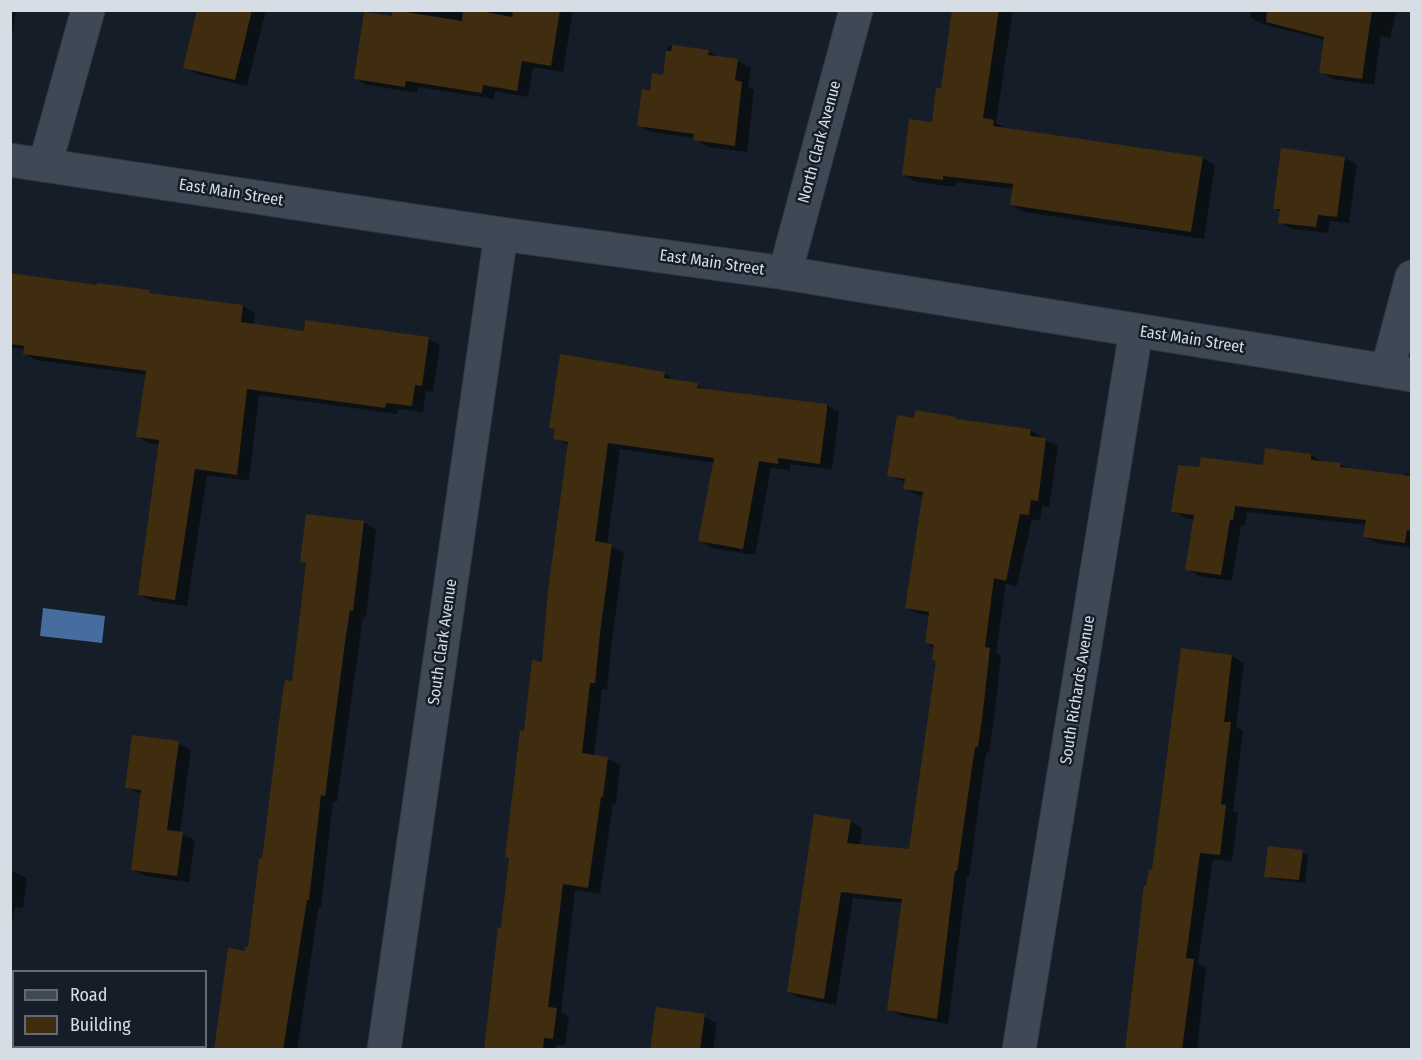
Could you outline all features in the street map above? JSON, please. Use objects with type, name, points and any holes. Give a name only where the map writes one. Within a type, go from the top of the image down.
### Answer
[{"type":"street","points":[[45,165],[88,10]]},
{"type":"street","name":"North Clark Avenue","points":[[785,273],[856,10]]},
{"type":"street","name":"East Main Street","points":[[10,160],[501,234],[785,273],[1399,373]]},
{"type":"street","name":"South Clark Avenue","points":[[384,1050],[501,234]]},
{"type":"street","points":[[1399,373],[1412,276]]},
{"type":"street","name":"South Richards Avenue","points":[[1019,1050],[1136,330]]},
{"type":"water","points":[[43,608],[105,616],[102,643],[40,636]]},
{"type":"building","points":[[197,10],[252,10],[235,80],[183,68]]},
{"type":"building","points":[[393,10],[462,21],[463,10],[512,17],[513,10],[560,10],[551,66],[522,61],[517,91],[483,85],[482,93],[406,81],[405,87],[354,79],[364,12],[392,16]]},
{"type":"building","points":[[952,10],[999,10],[983,118],[994,120],[993,126],[1203,157],[1191,232],[1010,205],[1013,184],[943,176],[943,180],[902,175],[909,119],[932,122],[936,88],[941,88]]},
{"type":"building","points":[[1267,10],[1372,10],[1362,79],[1319,73],[1324,37],[1266,22]]},
{"type":"building","points":[[672,45],[709,50],[708,55],[738,59],[735,80],[742,82],[735,146],[693,140],[694,134],[637,126],[642,89],[650,91],[652,73],[663,75],[666,51],[671,51]]},
{"type":"building","points":[[1281,148],[1345,157],[1337,217],[1318,215],[1316,227],[1278,223],[1280,209],[1273,209]]},
{"type":"building","points":[[10,273],[150,290],[150,293],[243,305],[241,322],[304,331],[305,320],[429,337],[422,386],[415,385],[412,406],[386,403],[385,408],[247,389],[237,475],[195,469],[175,600],[138,595],[159,440],[136,437],[146,371],[23,354],[24,346],[10,344]]},
{"type":"building","points":[[560,354],[665,372],[664,378],[698,383],[697,388],[827,404],[827,410],[820,464],[778,458],[778,464],[759,461],[743,549],[698,541],[714,458],[608,443],[595,541],[612,544],[595,683],[590,683],[582,753],[608,757],[588,888],[563,884],[548,1007],[557,1008],[553,1039],[544,1038],[543,1050],[484,1050],[498,927],[501,928],[509,858],[505,857],[520,730],[524,731],[532,660],[542,662],[548,590],[568,442],[553,439],[555,429],[549,428]]},
{"type":"building","points":[[915,410],[956,417],[956,419],[1031,429],[1030,436],[1046,438],[1038,501],[1031,500],[1029,515],[1020,514],[1006,581],[994,578],[985,647],[990,648],[983,711],[978,747],[975,747],[957,871],[955,871],[937,1019],[887,1010],[902,899],[841,892],[824,999],[787,992],[814,814],[851,820],[847,843],[909,849],[936,661],[932,660],[934,645],[925,643],[929,612],[905,608],[923,492],[903,489],[905,479],[887,476],[897,415],[914,418]]},
{"type":"building","points":[[1265,448],[1311,454],[1311,460],[1341,463],[1340,467],[1412,476],[1412,531],[1407,530],[1405,543],[1363,537],[1366,520],[1235,506],[1233,520],[1230,520],[1221,575],[1185,570],[1194,515],[1171,512],[1178,465],[1199,467],[1201,457],[1263,465]]},
{"type":"building","points":[[306,514],[364,521],[353,611],[350,610],[345,642],[325,796],[321,795],[309,900],[307,900],[283,1050],[214,1050],[228,948],[245,951],[245,946],[248,947],[259,859],[262,859],[282,697],[285,680],[292,681],[306,563],[300,562]]},
{"type":"building","points":[[1181,648],[1232,655],[1224,722],[1231,722],[1221,804],[1226,805],[1220,855],[1200,853],[1186,958],[1194,959],[1182,1050],[1125,1050],[1144,886],[1146,886],[1149,869],[1152,870]]},
{"type":"building","points":[[132,735],[179,741],[167,830],[183,832],[177,876],[131,870],[141,790],[125,788]]},
{"type":"building","points":[[1268,846],[1303,850],[1299,880],[1264,877]]},
{"type":"building","points":[[656,1007],[705,1014],[700,1050],[650,1050]]}]
